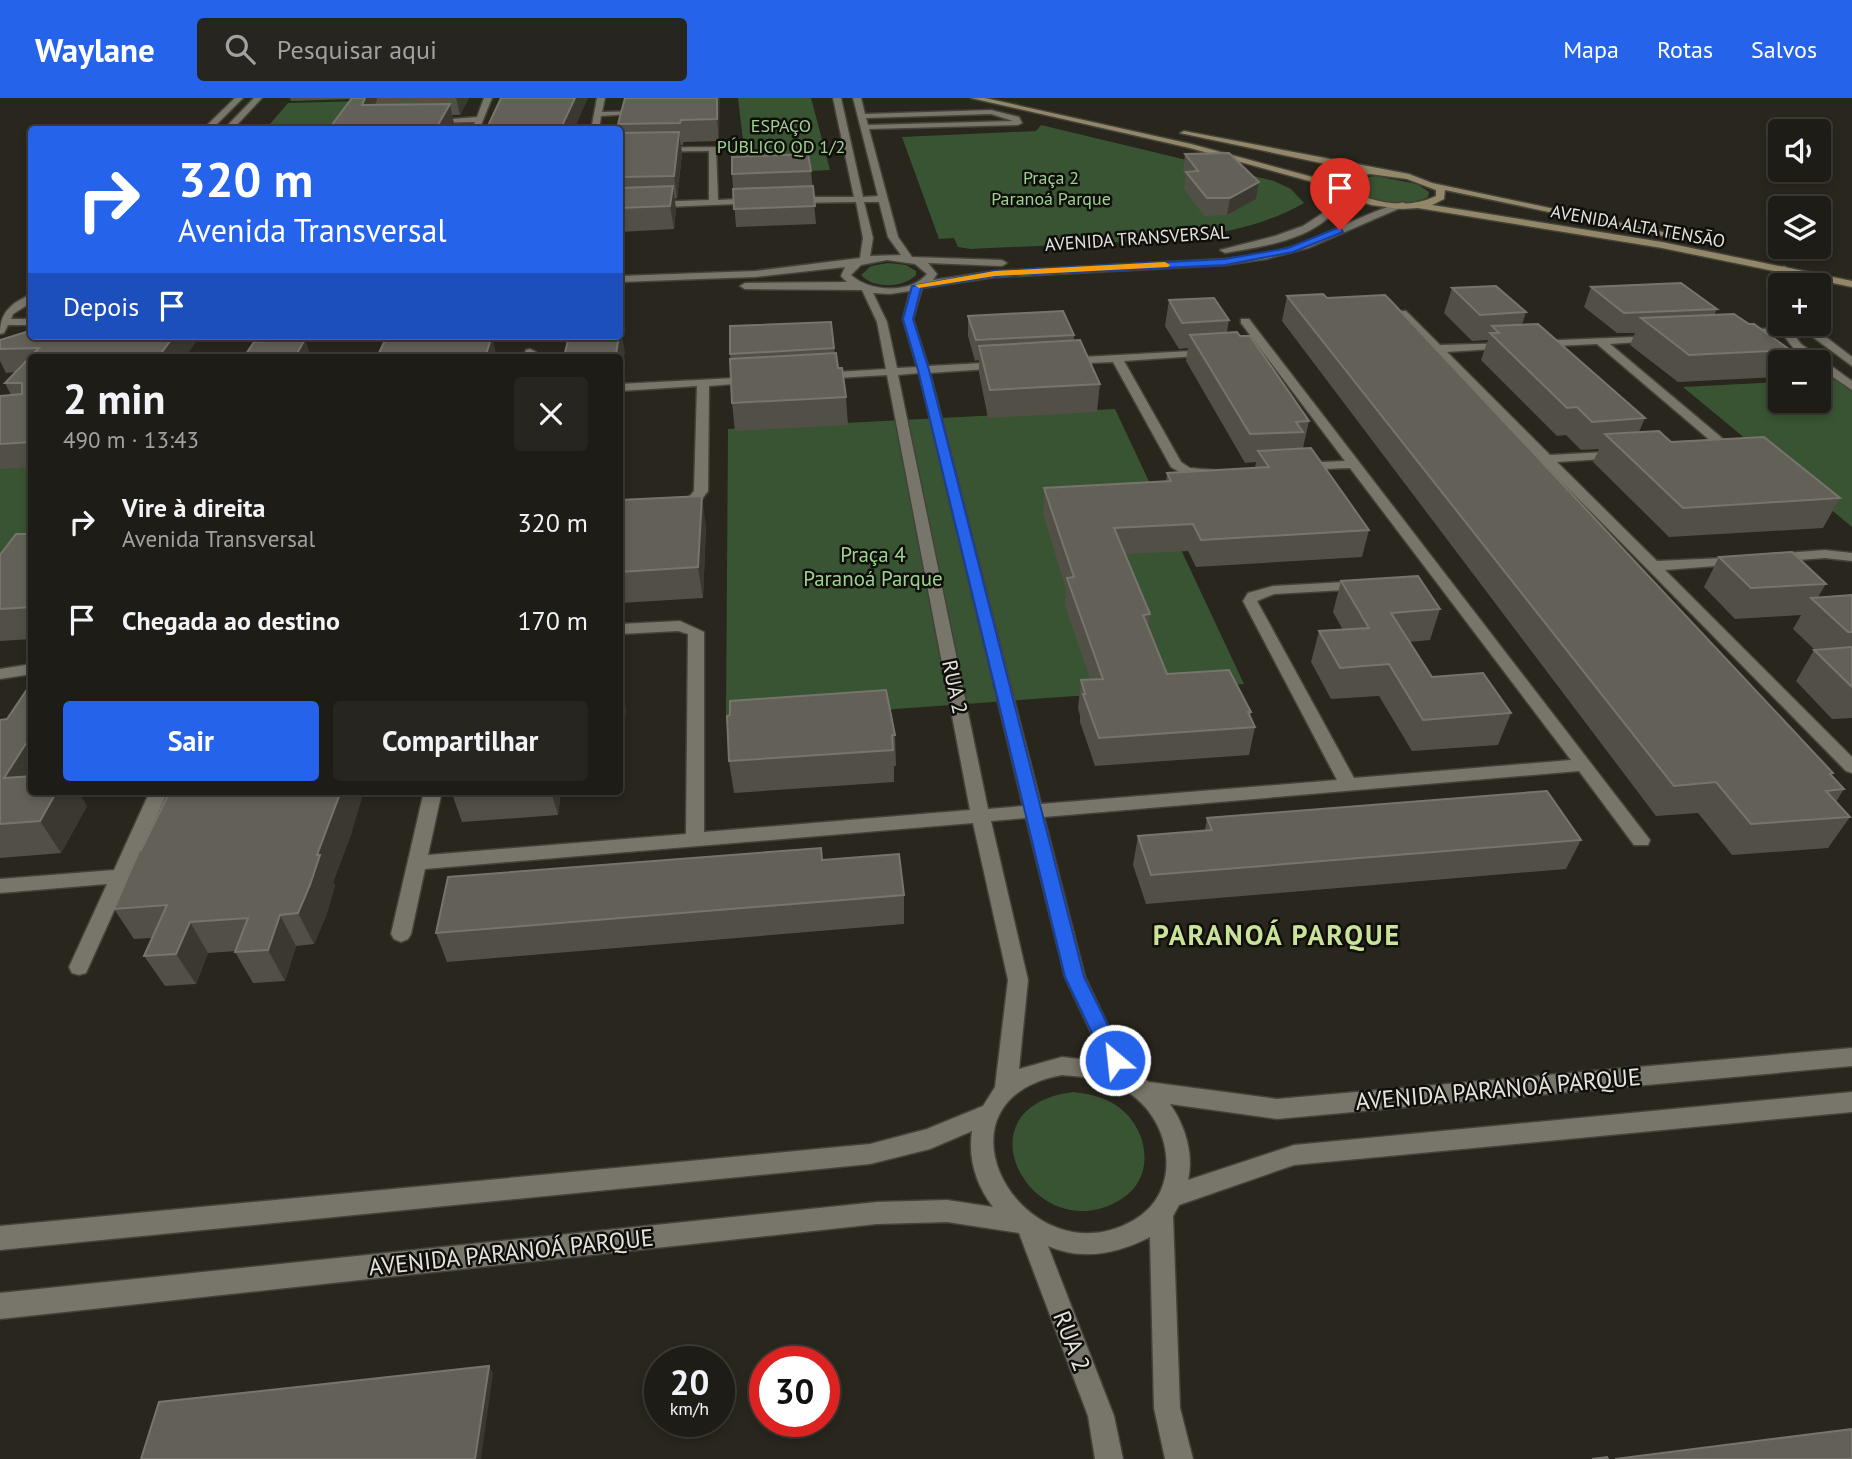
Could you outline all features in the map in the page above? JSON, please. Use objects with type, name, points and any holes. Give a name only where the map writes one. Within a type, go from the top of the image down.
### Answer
[{"type":"street","points":[[210,126],[239,98]]},
{"type":"street","points":[[231,126],[258,98]]},
{"type":"street","points":[[477,126],[488,98]]},
{"type":"street","points":[[596,126],[601,98]]},
{"type":"street","points":[[837,98],[868,238],[861,262],[846,272],[849,281],[861,287]]},
{"type":"street","points":[[857,98],[893,237],[912,260],[924,264],[932,274],[920,285],[908,319],[1075,977],[1104,1041],[1135,1085],[1165,1114],[1177,1140],[1180,1168],[1167,1205],[1167,1408],[1179,1459]]},
{"type":"street","points":[[975,98],[1191,146],[1334,185],[1344,193]]},
{"type":"street","points":[[1017,98],[1138,124]]},
{"type":"street","points":[[862,116],[991,112],[1015,117],[1018,123],[865,128]]},
{"type":"street","points":[[597,114],[648,113]]},
{"type":"street","points":[[426,121],[480,119]]},
{"type":"street","name":"AVENIDA ALTA TENSĀO","points":[[1178,132],[1370,171],[1402,175],[1433,185],[1690,238]]},
{"type":"street","points":[[623,150],[713,149],[713,202]]},
{"type":"street","points":[[1334,185],[1337,178],[1343,175],[1370,171]]},
{"type":"street","points":[[1418,205],[1441,197],[1440,189],[1433,185]]},
{"type":"street","name":"AVENIDA ALTA TENSĀO","points":[[1344,193],[1403,205],[1557,226],[1784,269],[1793,273]]},
{"type":"street","name":"AVENIDA TRANSVERSAL","points":[[623,279],[755,274],[887,257],[912,260],[1043,262],[1214,252],[1270,241],[1307,226],[1325,216],[1344,193]]},
{"type":"street","points":[[777,200],[858,197],[883,199]]},
{"type":"street","points":[[623,206],[765,201]]},
{"type":"street","name":"AVENIDA TRANSVERSAL","points":[[689,288],[861,287],[892,290],[995,274],[1225,262],[1290,251],[1380,211],[1403,205]]},
{"type":"street","points":[[1782,273],[1784,269]]},
{"type":"street","name":"AVENIDA ALTA TENSĀO","points":[[1831,282],[1852,284]]},
{"type":"street","name":"RUA 2","points":[[861,287],[882,322],[1017,980],[1006,1089]]},
{"type":"street","points":[[0,305],[26,304]]},
{"type":"street","points":[[1,325],[26,304]]},
{"type":"street","points":[[1402,313],[1848,760]]},
{"type":"street","points":[[1245,321],[1260,350],[1354,464],[1436,580],[1641,840]]},
{"type":"street","points":[[1,325],[28,322]]},
{"type":"street","points":[[1733,334],[1768,327]]},
{"type":"street","points":[[1789,336],[1797,346],[1852,386]]},
{"type":"street","points":[[1818,336],[1852,363]]},
{"type":"street","points":[[1437,349],[1666,337]]},
{"type":"street","points":[[1599,340],[1718,442],[1712,448],[1690,450]]},
{"type":"street","points":[[1053,362],[1226,352]]},
{"type":"street","points":[[1117,358],[1180,469],[1196,473],[1221,472]]},
{"type":"street","points":[[813,376],[1014,364]]},
{"type":"street","points":[[623,387],[771,379]]},
{"type":"street","points":[[660,506],[685,503],[699,496],[703,383]]},
{"type":"street","points":[[1547,459],[1638,453]]},
{"type":"street","points":[[1287,468],[1354,464]]},
{"type":"street","points":[[1653,566],[1825,554],[1852,557]]},
{"type":"street","points":[[1349,784],[1250,601],[1252,596],[1273,590],[1377,584]]},
{"type":"street","points":[[623,629],[680,625],[696,632],[695,839]]},
{"type":"street","points":[[0,674],[28,670]]},
{"type":"street","points":[[417,863],[1583,765]]},
{"type":"street","points":[[79,967],[157,795]]},
{"type":"street","points":[[401,934],[432,795]]},
{"type":"street","points":[[0,886],[120,876]]},
{"type":"street","name":"AVENIDA PARANOÁ PARQUE","points":[[1025,1224],[990,1186],[981,1158],[982,1130],[1006,1089],[1031,1073],[1062,1066],[1094,1068],[1135,1085],[1277,1110],[1852,1057]]},
{"type":"street","name":"AVENIDA PARANOÁ PARQUE","points":[[0,1307],[877,1213],[947,1211],[1025,1224],[1055,1239],[1085,1244],[1114,1241],[1140,1230],[1167,1205],[1294,1155],[1852,1101]]},
{"type":"street","points":[[0,1238],[870,1154],[930,1139],[990,1113]]},
{"type":"street","name":"RUA 2","points":[[1025,1224],[1101,1416],[1109,1459]]},
{"type":"green space","name":"ESPAÇO PÚBLICO QD 1/2","points":[[738,98],[811,98],[830,170],[747,174]]},
{"type":"green space","points":[[365,101],[346,126],[268,126],[288,103]]},
{"type":"green space","name":"Praça 2 Paranoá Parque","points":[[1041,125],[1274,181],[1291,189],[1304,203],[1256,224],[1179,238],[971,249],[958,247],[954,238],[939,239],[902,137],[1036,131]]},
{"type":"green space","points":[[1376,176],[1417,184],[1429,192],[1428,197],[1419,201],[1384,202],[1351,191],[1343,185],[1344,180]]},
{"type":"green space","points":[[888,263],[906,265],[916,271],[916,275],[904,282],[881,285],[866,280],[861,275],[871,266]]},
{"type":"green space","points":[[1852,378],[1852,527],[1683,387],[1768,383],[1768,413],[1831,413],[1831,379]]},
{"type":"green space","name":"Praça 4 Paranoá Parque","points":[[1115,409],[1244,684],[726,721],[728,429]]},
{"type":"green space","points":[[28,464],[28,555],[0,593],[0,466]]},
{"type":"green space","points":[[1073,1092],[1114,1104],[1134,1124],[1141,1136],[1144,1150],[1141,1176],[1134,1188],[1123,1198],[1091,1210],[1062,1208],[1037,1194],[1020,1172],[1013,1148],[1017,1123],[1037,1103]]},
{"type":"building","points":[[352,98],[365,98],[362,105],[450,104],[437,126],[331,126]]},
{"type":"building","points":[[501,98],[575,98],[562,126],[488,126]]},
{"type":"building","points":[[625,98],[717,98],[717,119],[681,120],[680,123],[618,124]]},
{"type":"building","points":[[679,132],[674,176],[623,177],[623,133]]},
{"type":"building","points":[[1229,153],[1259,182],[1230,198],[1207,198],[1186,172],[1198,171],[1185,154]]},
{"type":"building","points":[[808,154],[811,171],[732,174],[732,157]]},
{"type":"building","points":[[673,186],[670,206],[623,208],[623,188]]},
{"type":"building","points":[[813,186],[815,206],[734,209],[733,189]]},
{"type":"building","points":[[1681,283],[1717,309],[1624,313],[1591,287]]},
{"type":"building","points":[[1496,286],[1526,312],[1480,315],[1452,288]]},
{"type":"building","points":[[1323,294],[1327,298],[1385,295],[1833,773],[1830,774],[1844,789],[1826,791],[1850,817],[1751,824],[1716,782],[1674,786],[1287,296]]},
{"type":"building","points":[[1214,298],[1229,320],[1182,323],[1169,300]]},
{"type":"building","points":[[1063,311],[1074,335],[976,340],[968,316]]},
{"type":"building","points":[[1734,314],[1749,324],[1754,324],[1790,350],[1689,355],[1641,318]]},
{"type":"building","points":[[831,322],[834,348],[730,354],[730,326]]},
{"type":"building","points":[[1538,324],[1645,418],[1592,422],[1577,407],[1567,408],[1490,333],[1499,333],[1492,326]]},
{"type":"building","points":[[28,331],[28,340],[171,340],[160,354],[33,354],[39,348],[0,349],[0,340]]},
{"type":"building","points":[[1237,332],[1240,336],[1250,336],[1309,421],[1296,422],[1303,432],[1250,434],[1190,335]]},
{"type":"building","points":[[304,340],[297,354],[246,354],[254,342]]},
{"type":"building","points":[[385,340],[491,340],[486,354],[378,354]]},
{"type":"building","points":[[568,340],[618,340],[616,354],[565,354]]},
{"type":"building","points":[[1080,340],[1100,384],[990,390],[979,346]]},
{"type":"building","points":[[836,353],[838,368],[842,368],[846,397],[732,403],[730,359]]},
{"type":"building","points":[[28,359],[28,442],[0,444],[0,396],[22,394],[22,383],[5,383]]},
{"type":"building","points":[[1659,431],[1671,442],[1764,437],[1840,498],[1683,508],[1605,434]]},
{"type":"building","points":[[1311,448],[1369,530],[1201,540],[1193,524],[1114,528],[1150,614],[1143,615],[1167,674],[1229,670],[1251,712],[1248,712],[1255,727],[1099,738],[1083,694],[1081,680],[1103,679],[1067,578],[1074,577],[1044,488],[1171,481],[1167,473],[1269,467],[1258,451]]},
{"type":"building","points":[[702,496],[698,567],[623,572],[623,500]]},
{"type":"building","points":[[16,534],[28,534],[28,607],[0,609],[0,555]]},
{"type":"building","points":[[1792,552],[1826,584],[1751,588],[1719,557]]},
{"type":"building","points":[[1418,576],[1440,609],[1391,613],[1432,677],[1483,673],[1511,713],[1423,720],[1389,664],[1340,668],[1319,631],[1369,628],[1341,581]]},
{"type":"building","points":[[1852,595],[1852,632],[1848,632],[1811,598]]},
{"type":"building","points":[[1852,647],[1852,687],[1814,650]]},
{"type":"building","points":[[28,688],[28,740],[4,778],[28,776],[28,795],[55,795],[40,821],[0,824],[0,720],[7,719]]},
{"type":"building","points":[[886,690],[895,735],[892,735],[893,750],[729,761],[727,716],[730,715],[730,701]]},
{"type":"building","points":[[1547,791],[1581,840],[1151,875],[1138,836],[1212,830],[1207,818]]},
{"type":"building","points":[[168,795],[340,795],[298,913],[280,915],[268,950],[235,952],[248,918],[190,922],[176,954],[144,956],[167,905],[114,909]]},
{"type":"building","points":[[821,848],[822,860],[899,854],[904,895],[436,933],[448,877]]},
{"type":"building","points":[[489,1366],[475,1459],[141,1459],[159,1402]]},
{"type":"building","points":[[1852,1429],[1852,1459],[1615,1459]]},
{"type":"slow traffic","points":[[919,285],[995,274],[1165,265]]},
{"type":"district","name":"PARANOÁ PARQUE","points":[[1277,934]]},
{"type":"route","points":[[1115,1060],[1075,977],[908,319],[916,286],[995,274],[1225,262],[1290,251],[1340,230]]}]
